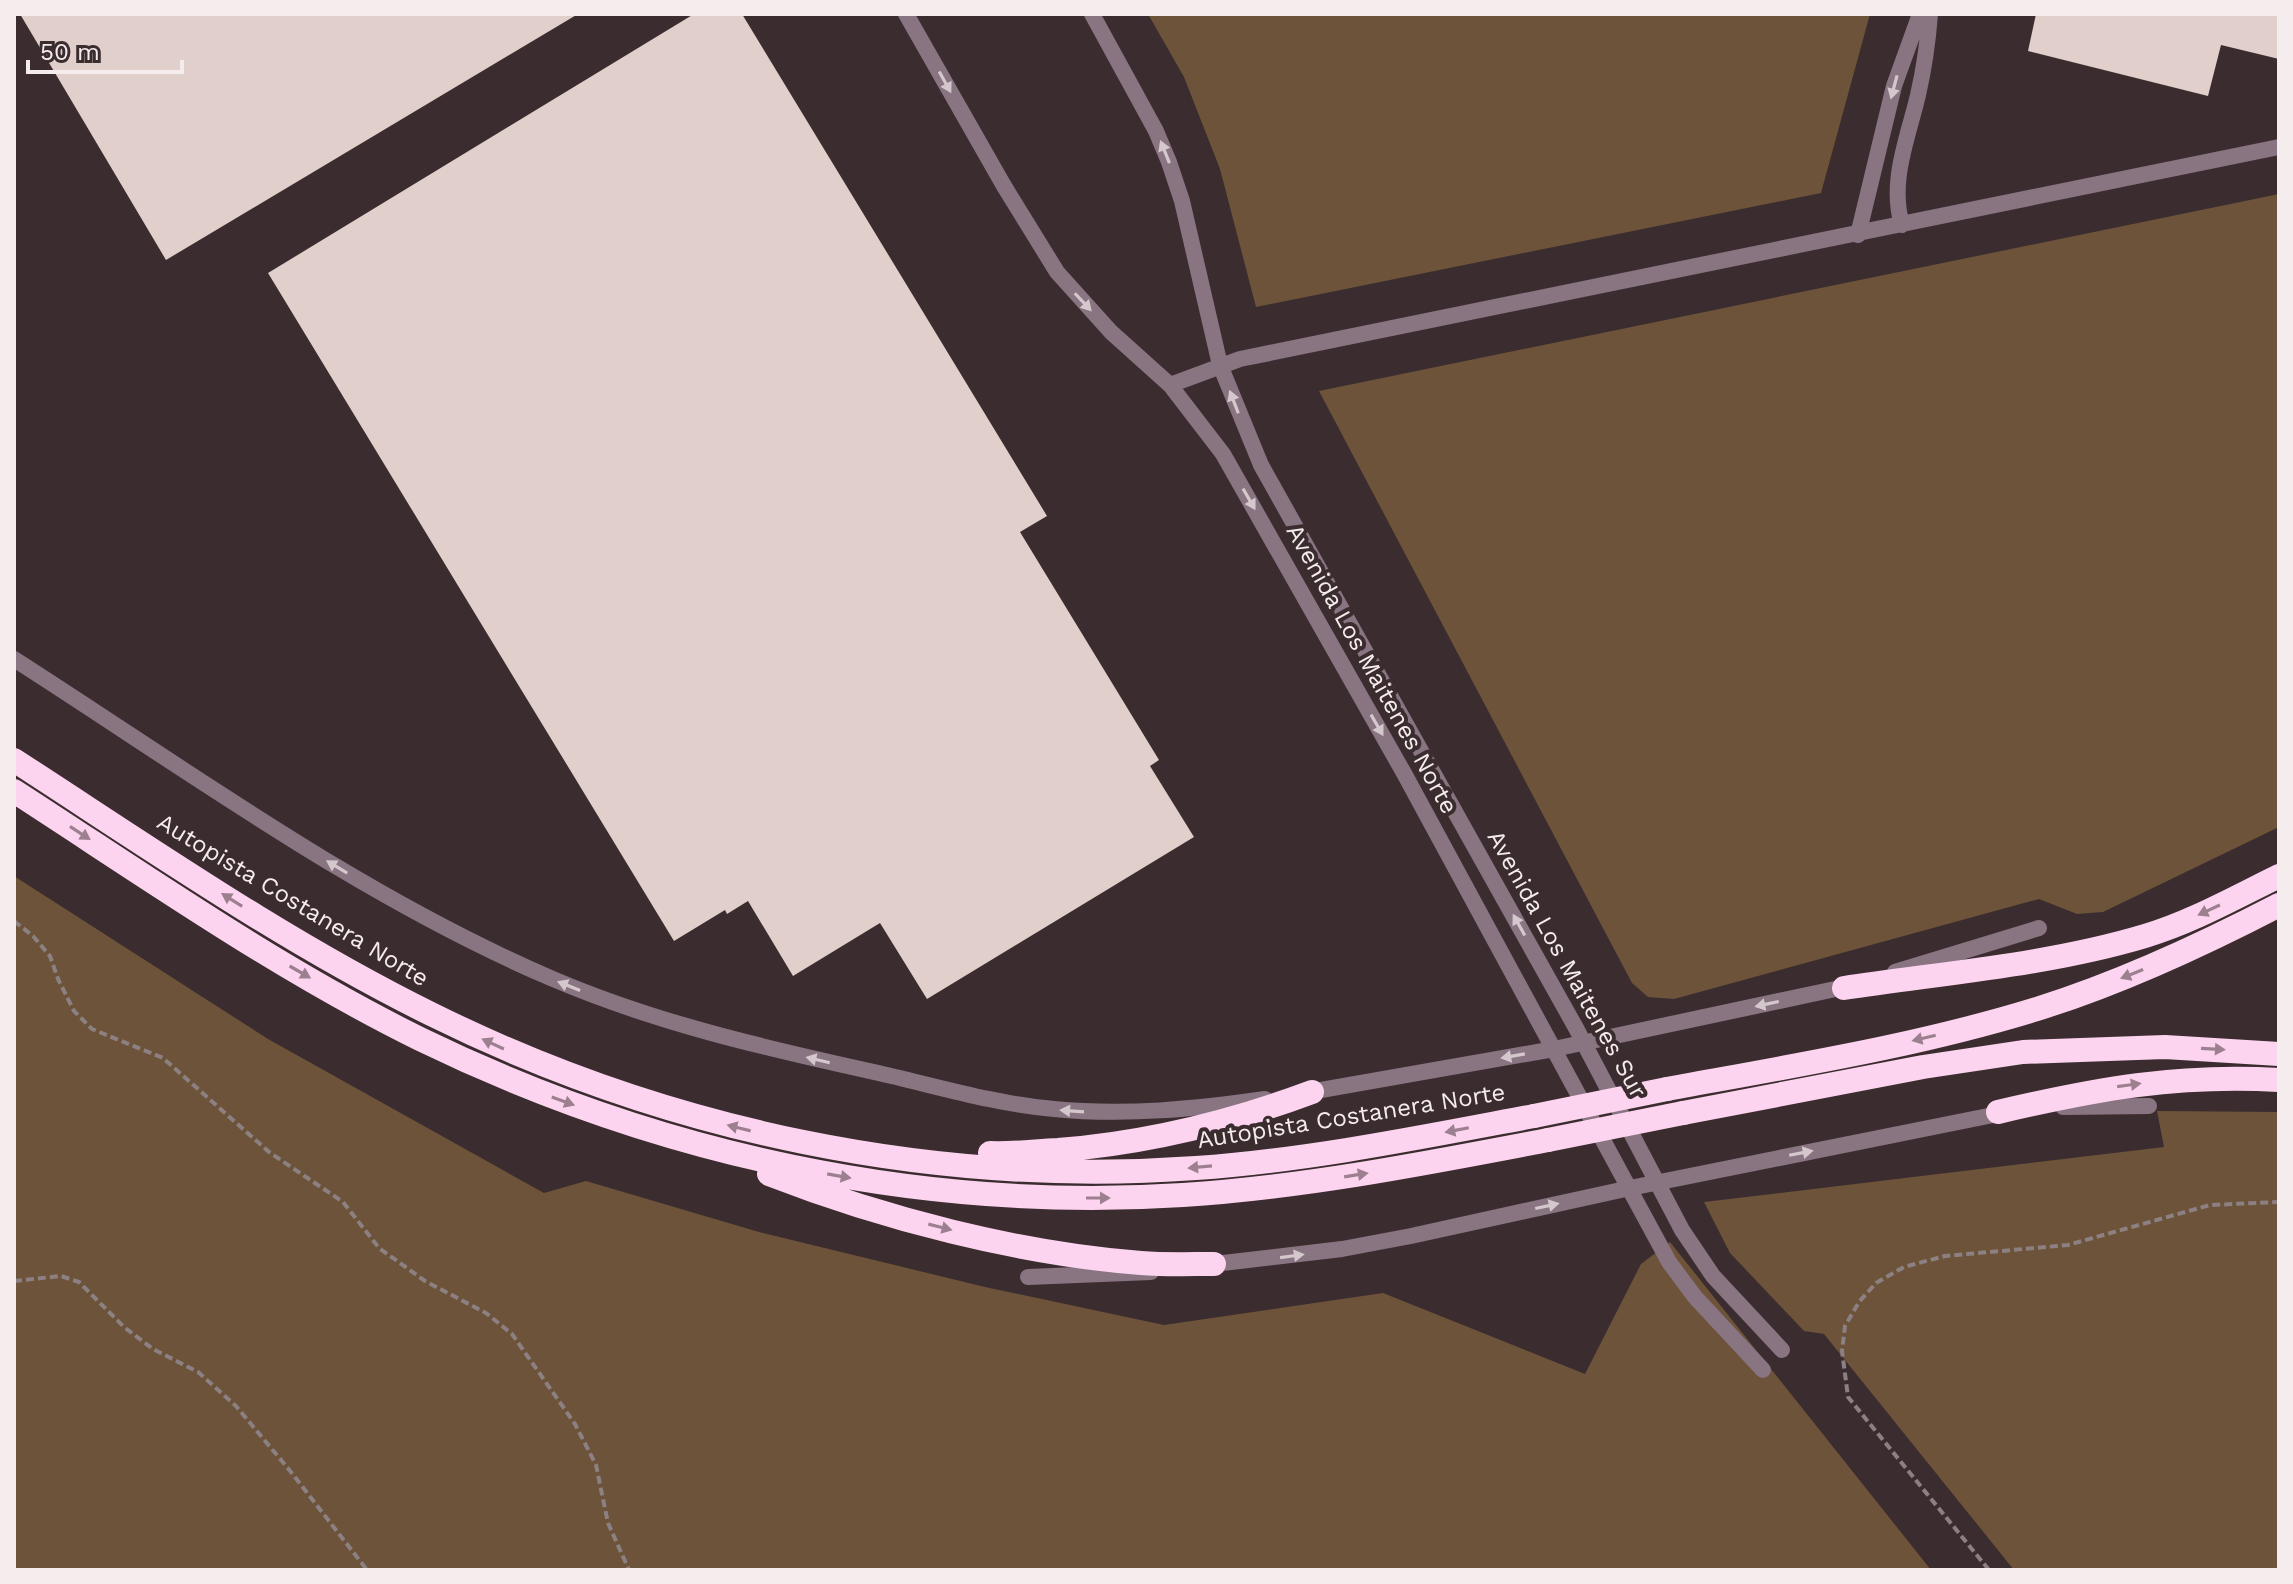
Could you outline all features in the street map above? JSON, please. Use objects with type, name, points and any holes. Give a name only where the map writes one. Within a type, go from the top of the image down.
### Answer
[{"type":"highway","name":"Autopista Costanera Norte","points":[[14,760],[271,925],[430,1014],[511,1052],[620,1092],[733,1127],[815,1145],[946,1164],[1086,1171],[1160,1170],[1262,1161],[1375,1145],[1534,1116],[1885,1047],[2040,1008],[2153,965],[2279,905]]},
{"type":"highway","points":[[14,791],[225,928],[358,1006],[418,1037],[549,1096],[708,1148],[864,1208],[991,1239],[1101,1259],[1214,1264]]},
{"type":"highway","points":[[1844,988],[2038,959],[2123,942],[2171,927],[2279,876]]},
{"type":"highway","points":[[708,1148],[794,1168],[889,1184],[1006,1195],[1105,1198],[1207,1193],[1320,1181],[1923,1067],[2023,1052],[2165,1047],[2279,1054]]},
{"type":"highway","points":[[1998,1112],[2132,1084],[2213,1077],[2279,1080]]},
{"type":"highway","points":[[815,1145],[870,1145],[998,1153],[1110,1146],[1203,1128],[1312,1092]]},
{"type":"street","name":"Avenida Los Maitenes Norte","points":[[906,14],[1057,272],[1111,332],[1170,385],[1223,454],[1405,775],[1678,1277],[1763,1370]]},
{"type":"street","name":"Avenida Los Maitenes Sur","points":[[1092,14],[1156,131],[1169,162],[1182,201],[1220,365],[1261,465],[1584,1042],[1697,1254],[1713,1276],[1782,1350]]},
{"type":"street","points":[[1858,235],[1901,60],[1920,14]]},
{"type":"street","points":[[1902,225],[1897,207],[1897,180],[1925,59],[1930,14]]},
{"type":"street","points":[[1170,385],[1220,365],[2279,147]]},
{"type":"street","points":[[14,659],[325,860],[419,914],[555,980],[670,1022],[810,1058],[1050,1109],[1150,1113],[1312,1092],[1554,1049],[1844,988],[2039,928]]},
{"type":"street","points":[[1405,775],[1429,763]]},
{"type":"street","points":[[1028,1277],[1111,1276],[1342,1249],[1998,1112],[2095,1105],[2149,1106]]},
{"type":"path","points":[[14,921],[33,936],[50,956],[74,1011],[92,1029],[163,1058],[269,1152],[343,1202],[379,1248],[425,1281],[486,1313],[512,1334],[575,1424],[596,1465],[608,1523],[629,1570]]},
{"type":"path","points":[[1989,1570],[1848,1397],[1842,1351],[1845,1326],[1859,1302],[1876,1283],[1904,1267],[1945,1256],[2068,1245],[2210,1205],[2279,1202]]},
{"type":"path","points":[[14,1281],[61,1276],[79,1282],[153,1349],[198,1372],[236,1406],[367,1570]]},
{"type":"shaded area","points":[[1148,14],[1870,14],[1821,193],[1256,307],[1220,169],[1184,77]]},
{"type":"shaded area","points":[[2279,194],[2279,827],[2103,912],[2077,914],[2039,899],[1674,999],[1648,997],[1632,983],[1319,391]]},
{"type":"shaded area","points":[[14,876],[268,1039],[544,1193],[586,1181],[759,1232],[985,1287],[1164,1325],[1383,1293],[1585,1374],[1641,1264],[1670,1242],[1931,1570],[14,1570]]},
{"type":"shaded area","points":[[2157,1111],[2279,1112],[2279,1570],[2014,1570],[1824,1334],[1804,1331],[1730,1253],[1704,1202],[2164,1147]]},
{"type":"building","points":[[20,14],[578,14],[166,260]]},
{"type":"building","points":[[694,14],[742,14],[1047,516],[1020,532],[1159,760],[1150,766],[1194,837],[927,999],[880,923],[793,976],[748,901],[727,914],[725,910],[674,941],[268,273]]},
{"type":"building","points":[[2036,14],[2279,14],[2279,59],[2221,45],[2208,96],[2028,51]]}]
